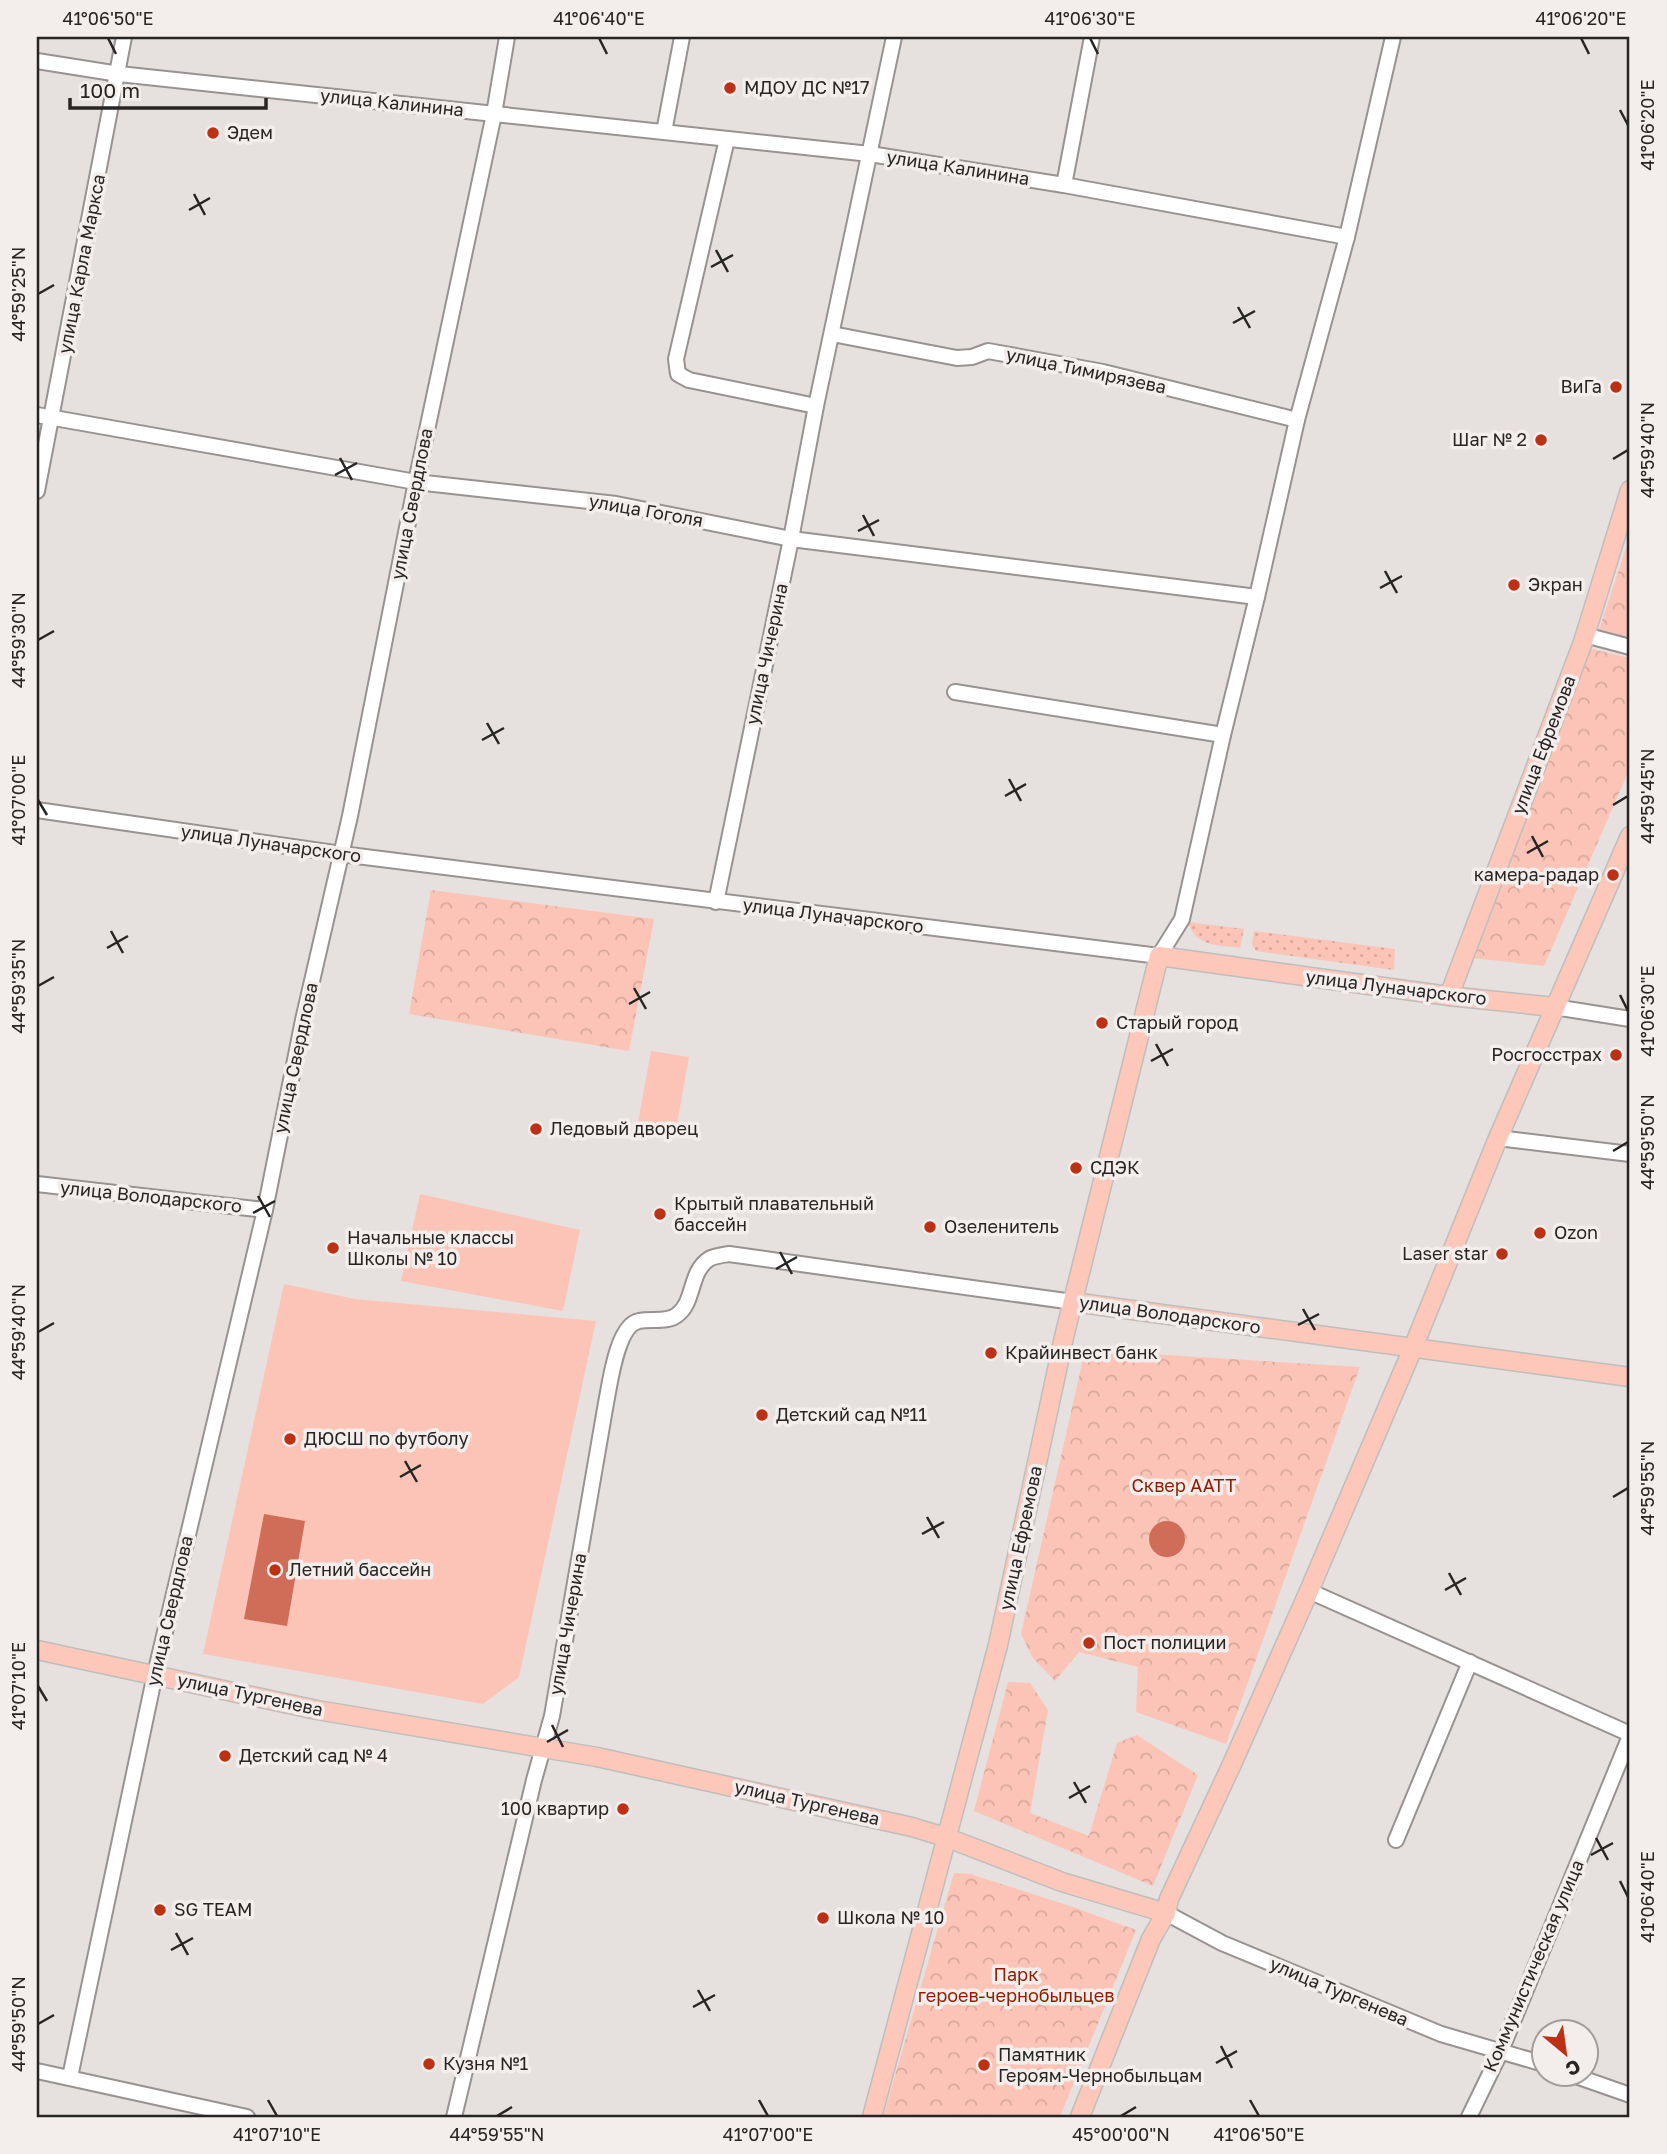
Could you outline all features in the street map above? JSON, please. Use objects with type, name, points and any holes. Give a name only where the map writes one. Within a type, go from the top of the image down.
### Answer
[{"type":"main road","name":"улица Ефремова","points":[[1449,996],[1586,635],[1630,490]]},
{"type":"main road","points":[[1080,2117],[1151,1939],[1166,1913],[1168,1899],[1309,1591],[1413,1348],[1498,1138],[1630,836]]},
{"type":"main road","name":"улица Ефремова","points":[[872,2117],[998,1645],[1073,1302],[1159,956]]},
{"type":"main road","name":"улица Луначарского","points":[[1159,956],[1449,996],[1554,1007]]},
{"type":"main road","name":"улица Володарского","points":[[1073,1302],[1630,1377]]},
{"type":"main road","name":"улица Тургенева","points":[[37,1650],[317,1710],[597,1757],[912,1827],[1062,1882],[1166,1913]]},
{"type":"street","name":"улица Карла Маркса","points":[[37,491],[124,37]]},
{"type":"street","name":"улица Свердлова","points":[[70,2077],[155,1674],[265,1210],[494,114],[507,37]]},
{"type":"street","points":[[664,132],[682,37]]},
{"type":"street","name":"улица Чичерина","points":[[716,902],[894,37]]},
{"type":"street","points":[[1064,185],[1093,37]]},
{"type":"street","points":[[1159,956],[1182,919],[1297,421],[1347,237],[1392,37]]},
{"type":"street","name":"улица Калинина","points":[[37,61],[118,74],[870,154],[1064,185],[1347,237]]},
{"type":"street","points":[[727,139],[676,359],[678,374],[689,380],[816,406]]},
{"type":"street","name":"улица Тимирязева","points":[[832,334],[957,358],[972,357],[988,351],[1090,370],[1297,421]]},
{"type":"street","name":"улица Гоголя","points":[[37,415],[416,482],[616,504],[791,539],[1257,597]]},
{"type":"street","points":[[1586,635],[1630,647]]},
{"type":"street","points":[[955,692],[1223,735]]},
{"type":"street","name":"улица Луначарского","points":[[37,810],[341,854],[1159,956]]},
{"type":"street","name":"улица Луначарского","points":[[1554,1007],[1630,1018]]},
{"type":"street","points":[[1498,1138],[1630,1154]]},
{"type":"street","name":"улица Володарского","points":[[37,1184],[265,1210]]},
{"type":"street","name":"улица Володарского","points":[[710,1258],[729,1254],[1073,1302]]},
{"type":"street","name":"улица Чичерина","points":[[454,2117],[542,1748],[552,1716],[617,1353],[625,1331],[636,1321],[677,1316],[686,1303],[698,1270],[710,1258]]},
{"type":"street","points":[[1309,1591],[1630,1735]]},
{"type":"street","points":[[1396,1840],[1470,1662]]},
{"type":"street","name":"Коммунистическая улица","points":[[1469,2117],[1500,2053],[1630,1735]]},
{"type":"street","name":"улица Тургенева","points":[[1166,1913],[1222,1943],[1441,2034],[1530,2060]]},
{"type":"street","points":[[37,2071],[247,2117]]},
{"type":"street","points":[[1600,2084],[1630,2095]]},
{"type":"green space","points":[[1630,536],[1630,641],[1598,633]]},
{"type":"green space","points":[[1587,648],[1630,658],[1630,768],[1544,966],[1473,958]]},
{"type":"green space","points":[[431,890],[654,919],[629,1051],[409,1014]]},
{"type":"green space","points":[[1188,922],[1244,929],[1240,948],[1202,940],[1196,936]]},
{"type":"green space","points":[[1254,931],[1395,949],[1394,970],[1256,951],[1252,945]]},
{"type":"green space","points":[[651,1051],[689,1057],[675,1135],[637,1128]]},
{"type":"green space","points":[[420,1194],[580,1230],[563,1311],[401,1281]]},
{"type":"green space","points":[[284,1284],[355,1299],[596,1321],[519,1677],[483,1704],[203,1654]]},
{"type":"green space","name":"Сквер ААТТ","points":[[1085,1350],[1360,1367],[1226,1744],[1136,1712],[1138,1667],[1079,1652],[1055,1681],[1033,1658],[1021,1634]]},
{"type":"green space","points":[[1008,1682],[1030,1683],[1048,1710],[1030,1813],[1089,1836],[1117,1743],[1137,1735],[1198,1775],[1153,1886],[974,1811]]},
{"type":"green space","name":"Парк героев-чернобыльцев","points":[[954,1873],[970,1874],[1136,1930],[1060,2117],[883,2117]]},
{"type":"shaded area","name":"Летний бассейн","points":[[264,1514],[305,1521],[287,1626],[244,1619]]},
{"type":"shaded area","points":[[1167,1521],[1179,1527],[1185,1539],[1179,1551],[1167,1557],[1155,1551],[1149,1539],[1155,1527]]},
{"type":"place","name":"МДОУ ДС №17","points":[[730,88]]},
{"type":"place","name":"Эдем","points":[[213,133]]},
{"type":"place","name":"ВиГа","points":[[1616,387]]},
{"type":"place","name":"Шаг № 2","points":[[1541,440]]},
{"type":"place","name":"Экран","points":[[1514,585]]},
{"type":"place","name":"камера-радар","points":[[1613,875]]},
{"type":"place","name":"Старый город","points":[[1102,1023]]},
{"type":"place","name":"Росгосстрах","points":[[1616,1055]]},
{"type":"place","name":"Ледовый дворец","points":[[536,1129]]},
{"type":"place","name":"СДЭК","points":[[1076,1168]]},
{"type":"place","name":"Крытый плавательный бассейн","points":[[660,1214]]},
{"type":"place","name":"Озеленитель","points":[[930,1227]]},
{"type":"place","name":"Ozon","points":[[1540,1233]]},
{"type":"place","name":"Начальные классы Школы № 10","points":[[333,1248]]},
{"type":"place","name":"Laser star","points":[[1502,1254]]},
{"type":"place","name":"Крайинвест банк","points":[[991,1353]]},
{"type":"place","name":"Детский сад №11","points":[[762,1415]]},
{"type":"place","name":"ДЮСШ по футболу","points":[[290,1439]]},
{"type":"place","name":"Летний бассейн","points":[[275,1570]]},
{"type":"place","name":"Пост полиции","points":[[1089,1643]]},
{"type":"place","name":"Детский сад № 4","points":[[225,1756]]},
{"type":"place","name":"100 квартир","points":[[623,1809]]},
{"type":"place","name":"SG TEAM","points":[[160,1910]]},
{"type":"place","name":"Школа № 10","points":[[823,1918]]},
{"type":"place","name":"Кузня №1","points":[[429,2064]]},
{"type":"place","name":"Памятник Героям-Чернобыльцам","points":[[984,2065]]}]
